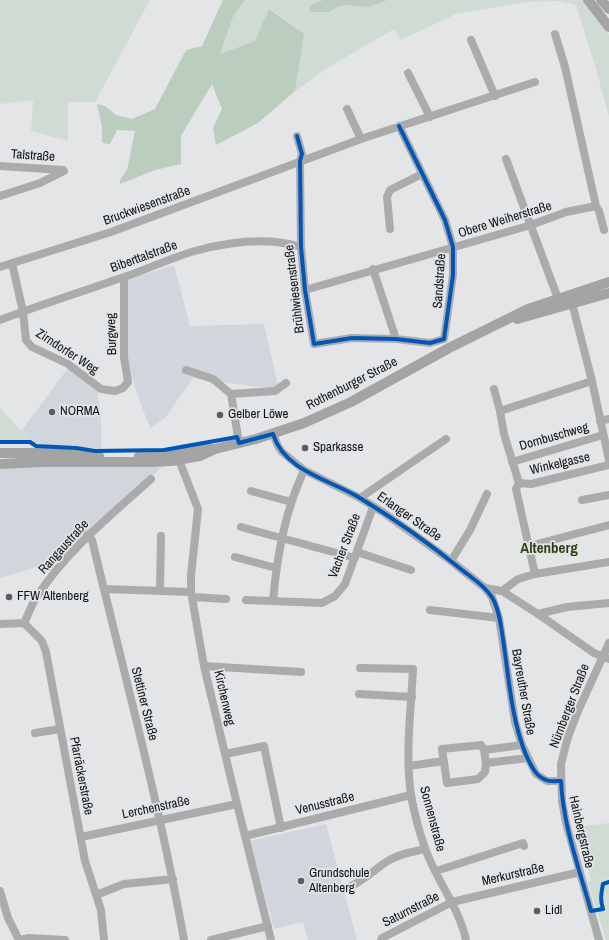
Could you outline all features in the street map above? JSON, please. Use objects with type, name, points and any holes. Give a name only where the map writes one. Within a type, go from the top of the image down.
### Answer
[{"type":"main road","points":[[588,0],[609,27]]},
{"type":"main road","points":[[601,0],[609,9]]},
{"type":"main road","name":"Rothenburger Straße","points":[[571,299],[609,282]]},
{"type":"main road","name":"Rothenburger Straße","points":[[0,464],[43,462],[151,462],[179,460],[200,456],[215,449],[274,434],[304,423],[351,402],[449,348],[528,308],[609,293]]},
{"type":"main road","name":"Rothenburger Straße","points":[[0,453],[50,452],[119,457],[170,454],[200,448],[215,449]]},
{"type":"street","points":[[555,34],[565,67],[596,206],[599,211],[604,230]]},
{"type":"street","points":[[471,40],[495,96]]},
{"type":"street","points":[[408,73],[430,117]]},
{"type":"street","name":"Bruckwiesenstraße","points":[[0,267],[112,232],[361,139],[535,82]]},
{"type":"street","points":[[347,109],[361,139]]},
{"type":"street","name":"Sandstraße","points":[[399,126],[445,220],[453,247],[453,275],[444,338],[430,343]]},
{"type":"street","points":[[297,136],[302,154],[300,161]]},
{"type":"street","points":[[506,159],[560,302]]},
{"type":"street","name":"Brühlwiesenstraße","points":[[300,161],[301,248],[305,290],[314,344],[352,338],[396,339],[430,343]]},
{"type":"street","name":"Talstraße","points":[[0,166],[64,171],[40,183]]},
{"type":"street","points":[[0,196],[40,183],[43,174],[35,168]]},
{"type":"street","points":[[390,229],[387,197],[390,190],[422,174]]},
{"type":"street","name":"Obere Weiherstraße","points":[[305,290],[531,225],[566,212],[596,206]]},
{"type":"street","name":"Biberttalstraße","points":[[0,320],[124,278],[190,253],[221,245],[254,242],[288,243],[301,248]]},
{"type":"street","name":"Zirndorfer Weg","points":[[12,263],[26,340],[32,347],[68,364],[101,389]]},
{"type":"street","points":[[373,270],[396,339]]},
{"type":"street","name":"Burgweg","points":[[101,389],[115,391],[123,388],[128,382],[124,350],[124,278]]},
{"type":"street","points":[[571,299],[592,381],[609,460]]},
{"type":"street","points":[[186,370],[213,379],[231,394],[239,443]]},
{"type":"street","points":[[500,411],[592,381]]},
{"type":"street","points":[[231,394],[275,391],[286,383]]},
{"type":"street","name":"Winkelgasse","points":[[494,390],[512,462],[519,483],[531,484],[609,465]]},
{"type":"street","points":[[600,421],[609,419]]},
{"type":"street","name":"Erlanger Straße","points":[[274,434],[278,446],[282,452],[304,470],[360,498],[450,561],[485,588],[502,591],[538,614],[594,654],[606,657]]},
{"type":"street","name":"Dornbuschweg","points":[[512,462],[603,435]]},
{"type":"street","points":[[360,498],[446,439]]},
{"type":"street","name":"Kirchenweg","points":[[179,460],[198,509],[191,576],[192,595],[204,666],[271,940]]},
{"type":"street","points":[[273,601],[276,568],[282,538],[291,502],[304,470]]},
{"type":"street","name":"Rangaustraße","points":[[24,623],[35,599],[58,568],[87,535],[151,479]]},
{"type":"street","points":[[519,483],[516,489],[535,574]]},
{"type":"street","points":[[251,491],[291,502]]},
{"type":"street","points":[[450,561],[470,530],[487,494]]},
{"type":"street","points":[[582,500],[609,494]]},
{"type":"street","name":"Vacher Straße","points":[[246,600],[322,603],[335,596],[345,584],[373,507]]},
{"type":"street","points":[[529,546],[609,525]]},
{"type":"street","points":[[241,527],[411,570]]},
{"type":"street","name":"Stettiner Straße","points":[[87,535],[92,540],[160,820],[184,940]]},
{"type":"street","points":[[160,591],[161,536]]},
{"type":"street","points":[[235,557],[276,568]]},
{"type":"street","points":[[502,591],[518,579],[535,574],[609,562]]},
{"type":"street","name":"Bayreuther Straße","points":[[485,588],[492,597],[499,618],[515,722],[522,745],[536,774],[547,781],[561,781]]},
{"type":"street","points":[[104,589],[160,591],[226,599]]},
{"type":"street","points":[[538,614],[567,607],[609,603]]},
{"type":"street","points":[[430,610],[499,618]]},
{"type":"street","points":[[0,624],[24,623]]},
{"type":"street","name":"Pfarräckerstraße","points":[[24,623],[42,641],[46,652],[80,836],[86,862],[101,910],[104,940]]},
{"type":"street","name":"Nürnberger Straße","points":[[561,781],[561,764],[568,737],[587,689],[606,657],[609,643]]},
{"type":"street","points":[[204,666],[301,672]]},
{"type":"street","name":"Sonnenstraße","points":[[360,668],[413,669],[409,754],[411,795],[425,849],[452,902],[464,930],[466,940]]},
{"type":"street","points":[[359,694],[412,697]]},
{"type":"street","points":[[35,733],[60,729]]},
{"type":"street","name":"Bayreuther Straße","points":[[444,761],[442,749],[481,745],[484,750],[522,745]]},
{"type":"street","points":[[225,754],[264,746],[281,828]]},
{"type":"street","points":[[409,766],[444,761],[447,783],[478,779],[485,772],[486,763],[484,750]]},
{"type":"street","points":[[486,763],[528,758]]},
{"type":"street","name":"Hainbergstraße","points":[[561,781],[562,801],[566,823],[599,940]]},
{"type":"street","name":"Venusstraße","points":[[245,836],[411,795]]},
{"type":"street","name":"Lerchenstraße","points":[[80,836],[237,804]]},
{"type":"street","points":[[436,871],[523,843],[524,846]]},
{"type":"street","points":[[347,888],[357,884],[396,856],[425,849]]},
{"type":"street","name":"Merkurstraße","points":[[452,902],[580,872]]},
{"type":"street","points":[[96,895],[124,884],[173,879]]},
{"type":"street","points":[[0,891],[8,918],[19,940],[29,938],[65,940]]},
{"type":"street","name":"Saturnstraße","points":[[381,940],[382,938],[452,902]]},
{"type":"street","points":[[211,940],[268,926]]},
{"type":"shaded area","points":[[0,0],[150,0],[95,102],[68,102],[68,141],[31,131],[33,100],[0,104]]},
{"type":"shaded area","points":[[245,0],[323,0],[314,2],[309,9],[311,12],[330,12],[337,7],[346,5],[368,7],[388,0],[583,0],[609,35],[609,117],[576,5],[559,1],[527,2],[456,14],[401,40],[394,29],[329,67],[295,91],[304,34],[270,9],[255,41],[220,54],[233,17]]},
{"type":"shaded area","points":[[174,265],[190,326],[264,324],[279,390],[193,378],[165,418],[150,428],[127,363],[126,280]]},
{"type":"shaded area","points":[[68,368],[97,389],[101,417],[101,460],[165,464],[59,560],[0,578],[0,466],[44,464],[31,441],[22,430]]},
{"type":"shaded area","points":[[0,408],[31,441],[0,441]]},
{"type":"shaded area","points":[[609,823],[609,877],[591,881],[577,827]]},
{"type":"shaded area","name":"Grundschule Altenberg","points":[[326,824],[357,940],[308,940],[303,922],[274,929],[250,841]]},
{"type":"shaded area","points":[[609,878],[609,940],[606,940],[588,882]]},
{"type":"green space","points":[[223,0],[245,0],[233,17],[220,54],[255,41],[269,9],[304,34],[295,91],[258,123],[216,145],[213,128],[222,109],[212,84],[181,136],[181,164],[155,170],[120,184],[120,180],[127,170],[135,131],[117,130],[110,144],[102,143],[102,127],[97,104],[105,106],[116,115],[132,119],[155,109],[186,50],[202,46]]},
{"type":"green space","points":[[323,0],[388,0],[368,7],[346,5],[337,7],[330,12],[311,12],[309,10],[312,4]]},
{"type":"cycle path","points":[[297,136],[302,154],[300,161],[301,247],[305,290],[314,344],[352,338],[396,339],[430,343],[444,339],[453,275],[453,247],[445,220],[399,126]]},
{"type":"cycle path","points":[[0,442],[30,442],[36,446],[76,448],[95,451],[164,450],[237,437],[239,443],[273,434],[279,447],[287,457],[298,466],[360,498],[425,542],[481,585],[494,600],[498,611],[511,698],[521,741],[530,763],[539,776],[548,781],[561,781],[562,797],[568,830],[591,911],[603,909],[601,902],[603,884],[609,882]]},
{"type":"place","name":"NORMA","points":[[52,412]]},
{"type":"place","name":"Gelber Löwe","points":[[220,415]]},
{"type":"place","name":"Sparkasse","points":[[305,448]]},
{"type":"place","name":"FFW Altenberg","points":[[9,597]]},
{"type":"place","name":"Grundschule Altenberg","points":[[301,881]]},
{"type":"place","name":"Lidl","points":[[537,911]]},
{"type":"district","name":"Altenberg","points":[[549,549]]}]
